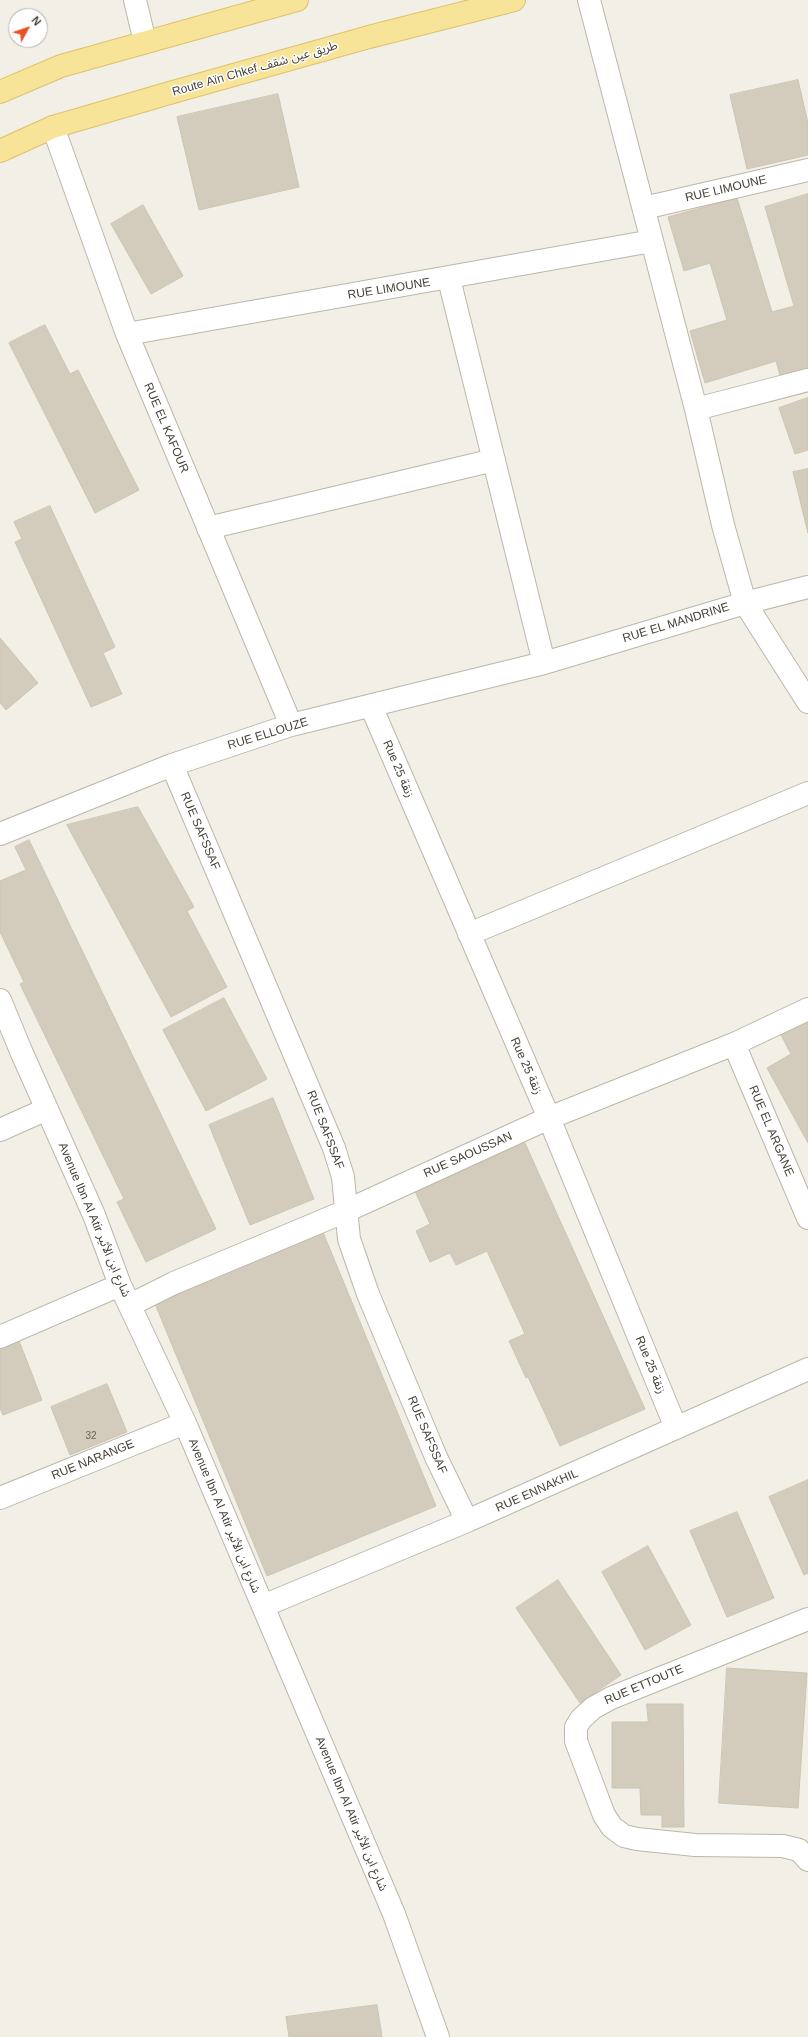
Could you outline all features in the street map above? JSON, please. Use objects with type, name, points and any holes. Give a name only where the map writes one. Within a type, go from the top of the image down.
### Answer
[{"type":"main road","points":[[0,92],[61,66],[298,0]]},
{"type":"main road","name":"Route Aïn Chkef طريق عين شقف","points":[[0,151],[54,127],[369,37],[514,0]]},
{"type":"street","points":[[135,0],[145,42]]},
{"type":"street","points":[[589,0],[696,409],[723,525],[745,602],[808,702]]},
{"type":"street","name":"RUE EL KAFOUR","points":[[54,127],[127,334],[291,725]]},
{"type":"street","name":"RUE LIMOUNE","points":[[644,208],[808,170]]},
{"type":"street","name":"RUE LIMOUNE","points":[[127,334],[449,279],[652,241]]},
{"type":"street","points":[[449,279],[544,663]]},
{"type":"street","points":[[696,409],[808,380]]},
{"type":"street","points":[[208,528],[494,460]]},
{"type":"street","name":"RUE EL MANDRINE","points":[[544,663],[745,602],[808,587]]},
{"type":"street","name":"RUE ELLOUZE","points":[[0,834],[172,766],[291,725],[544,663]]},
{"type":"street","name":"Rue 25 زنقة","points":[[371,706],[468,934],[549,1118],[676,1428]]},
{"type":"street","name":"RUE SAFSSAF","points":[[172,766],[334,1148],[343,1177],[349,1239],[368,1294],[436,1457],[467,1522]]},
{"type":"street","points":[[468,934],[808,793]]},
{"type":"street","name":"Avenue Ibn Al Atir شارع ابن الأثير","points":[[0,1000],[94,1215],[120,1285],[185,1423],[394,1914],[438,2037]]},
{"type":"street","name":"RUE SAOUSSAN","points":[[130,1305],[174,1283],[346,1211],[549,1118],[734,1044],[808,1009]]},
{"type":"street","name":"RUE EL ARGANE","points":[[734,1044],[808,1218]]},
{"type":"street","points":[[0,1130],[47,1109]]},
{"type":"street","points":[[0,1337],[120,1285]]},
{"type":"street","name":"RUE ENNAKHIL","points":[[262,1606],[467,1522],[808,1369]]},
{"type":"street","name":"RUE NARANGE","points":[[0,1498],[185,1423]]},
{"type":"street","name":"RUE ETTOUTE","points":[[808,1618],[611,1698],[585,1715],[576,1727],[576,1741],[604,1815],[612,1827],[624,1836],[695,1845],[783,1846],[799,1850],[808,1860]]},
{"type":"building","points":[[798,80],[808,123],[808,155],[747,169],[730,95]]},
{"type":"building","points":[[278,94],[299,187],[199,210],[177,117]]},
{"type":"building","points":[[808,194],[808,375],[782,383],[776,361],[705,383],[690,331],[727,320],[710,263],[684,271],[668,217],[737,198],[772,312],[794,306],[765,207]]},
{"type":"building","points":[[143,205],[183,276],[151,294],[111,224]]},
{"type":"building","points":[[45,325],[70,374],[78,370],[139,490],[95,513],[9,343]]},
{"type":"building","points":[[808,398],[808,450],[795,454],[779,408]]},
{"type":"building","points":[[808,469],[808,533],[793,472]]},
{"type":"building","points":[[50,506],[115,647],[103,653],[122,694],[91,707],[15,542],[22,539],[14,522]]},
{"type":"building","points":[[0,638],[38,683],[6,710],[0,703]]},
{"type":"building","points":[[138,807],[194,907],[187,911],[227,987],[171,1017],[67,825]]},
{"type":"building","points":[[29,840],[216,1229],[146,1262],[117,1202],[124,1199],[20,984],[24,982],[0,932],[0,881],[26,870],[15,847]]},
{"type":"building","points":[[224,998],[267,1079],[206,1111],[163,1030]]},
{"type":"building","points":[[808,1019],[808,1143],[767,1068],[791,1054],[781,1035]]},
{"type":"building","points":[[273,1098],[314,1199],[250,1225],[209,1125]]},
{"type":"building","points":[[525,1143],[645,1409],[560,1446],[528,1377],[526,1378],[509,1341],[525,1334],[487,1251],[456,1265],[450,1253],[430,1262],[416,1231],[430,1224],[414,1189],[481,1159],[482,1162]]},
{"type":"building","points":[[320,1225],[436,1506],[267,1576],[151,1294]]},
{"type":"building","points":[[18,1338],[42,1400],[3,1415],[0,1408],[0,1345]]},
{"type":"building","points":[[107,1384],[127,1432],[70,1455],[51,1407]]},
{"type":"building","points":[[808,1480],[808,1573],[804,1575],[769,1497]]},
{"type":"building","points":[[737,1512],[774,1598],[727,1617],[690,1531]]},
{"type":"building","points":[[648,1546],[691,1625],[645,1650],[602,1572]]},
{"type":"building","points":[[558,1580],[621,1675],[580,1703],[516,1608]]},
{"type":"building","points":[[727,1668],[807,1673],[798,1808],[719,1803]]},
{"type":"building","points":[[647,1704],[683,1704],[684,1827],[662,1827],[662,1815],[641,1815],[640,1788],[612,1788],[612,1722],[648,1722]]},
{"type":"building","points":[[377,2005],[382,2037],[289,2037],[286,2017]]}]
